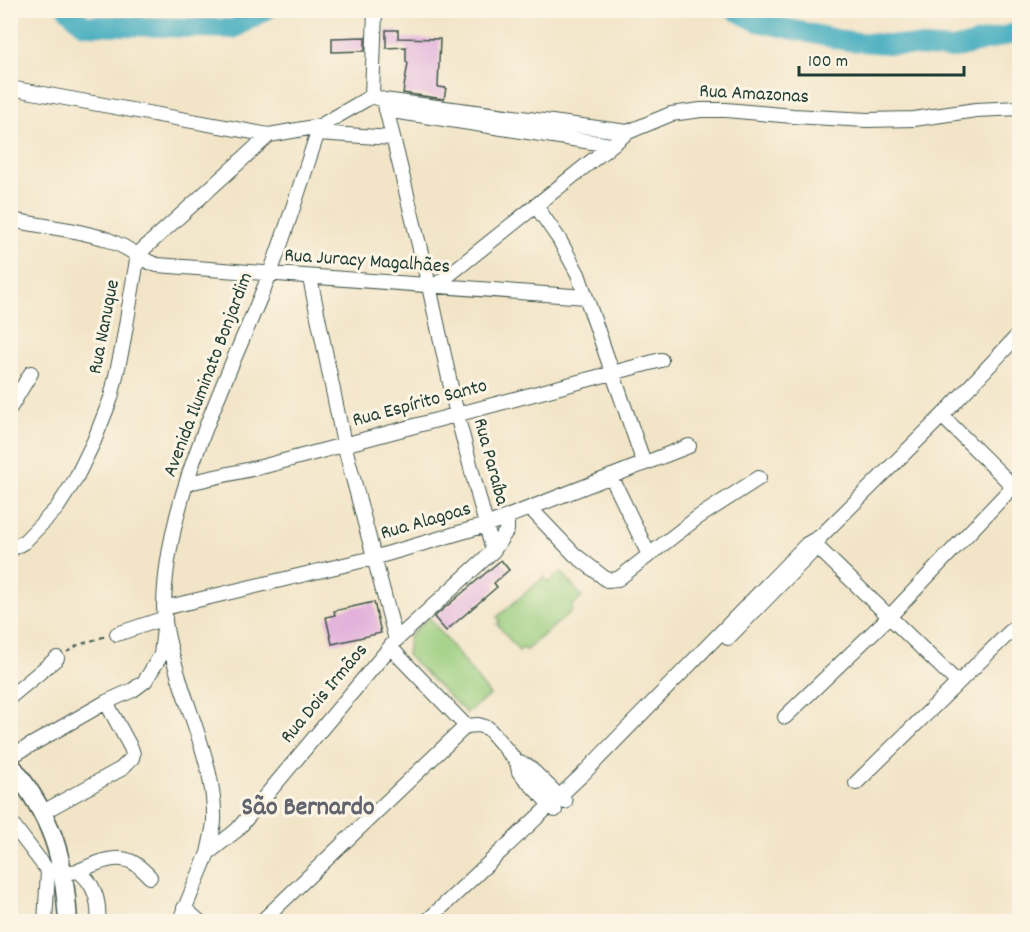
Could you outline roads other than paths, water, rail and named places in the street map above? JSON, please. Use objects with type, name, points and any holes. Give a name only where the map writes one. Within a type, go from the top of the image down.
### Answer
[{"type":"main road","points":[[10,764],[28,787],[43,812],[54,839],[63,871],[68,921]]},
{"type":"street","name":"Rua Paraíba","points":[[375,10],[375,39],[381,102],[432,286],[457,415],[493,551]]},
{"type":"street","points":[[10,88],[269,135],[319,130],[392,138]]},
{"type":"street","points":[[319,130],[381,102],[628,132]]},
{"type":"street","points":[[381,102],[611,145]]},
{"type":"street","name":"Rua Amazonas","points":[[432,286],[628,132],[670,114],[726,110],[867,120],[914,119],[976,110],[1020,108]]},
{"type":"street","name":"Avenida Iluminato Bonjardim","points":[[208,853],[214,823],[213,796],[174,662],[165,613],[170,544],[207,425],[269,274],[306,173],[319,130]]},
{"type":"street","points":[[138,254],[269,135]]},
{"type":"street","points":[[536,206],[559,239],[578,274],[644,463]]},
{"type":"street","name":"Rua Juracy Magalhães","points":[[10,220],[104,238],[157,265],[586,297]]},
{"type":"street","name":"Rua Nanuque","points":[[10,550],[24,542],[57,508],[75,480],[94,441],[116,379],[138,254]]},
{"type":"street","points":[[310,278],[344,444],[393,643],[466,726]]},
{"type":"street","points":[[426,921],[537,817],[557,803],[636,726],[816,541],[942,416],[1020,333]]},
{"type":"street","name":"Rua Espírito Santo","points":[[188,483],[265,466],[661,360]]},
{"type":"street","points":[[10,408],[31,373]]},
{"type":"street","points":[[785,717],[890,616],[1017,486],[942,416]]},
{"type":"street","name":"Rua Alagoas","points":[[117,634],[165,613],[373,558],[486,525],[689,446]]},
{"type":"street","points":[[611,476],[649,555]]},
{"type":"street","points":[[530,508],[574,554],[607,580],[618,579],[697,518],[759,478]]},
{"type":"street","name":"Rua Dois Irmãos","points":[[184,908],[208,853],[237,830],[393,643],[493,551],[507,530],[507,517]]},
{"type":"street","points":[[816,541],[958,683]]},
{"type":"street","points":[[10,757],[106,702],[134,690],[145,681],[161,656],[165,613]]},
{"type":"street","points":[[856,783],[1020,622]]},
{"type":"street","points":[[10,697],[57,658]]},
{"type":"street","points":[[43,812],[121,769],[132,758],[131,748],[106,702]]},
{"type":"street","points":[[261,921],[466,726],[478,725],[488,728],[517,762],[519,772],[557,803]]},
{"type":"street","points":[[10,821],[63,871],[85,876],[95,894],[98,921]]},
{"type":"street","points":[[63,871],[122,859],[133,862],[150,876]]},
{"type":"street","points":[[45,921],[63,871]]},
{"type":"street","points":[[179,921],[184,908],[200,921]]},
{"type":"waterway","points":[[68,10],[84,25],[233,29],[266,10]]},
{"type":"waterway","points":[[734,10],[757,22],[846,41],[953,49],[1020,32]]},
{"type":"district","name":"São Bernardo","points":[[308,808]]}]
